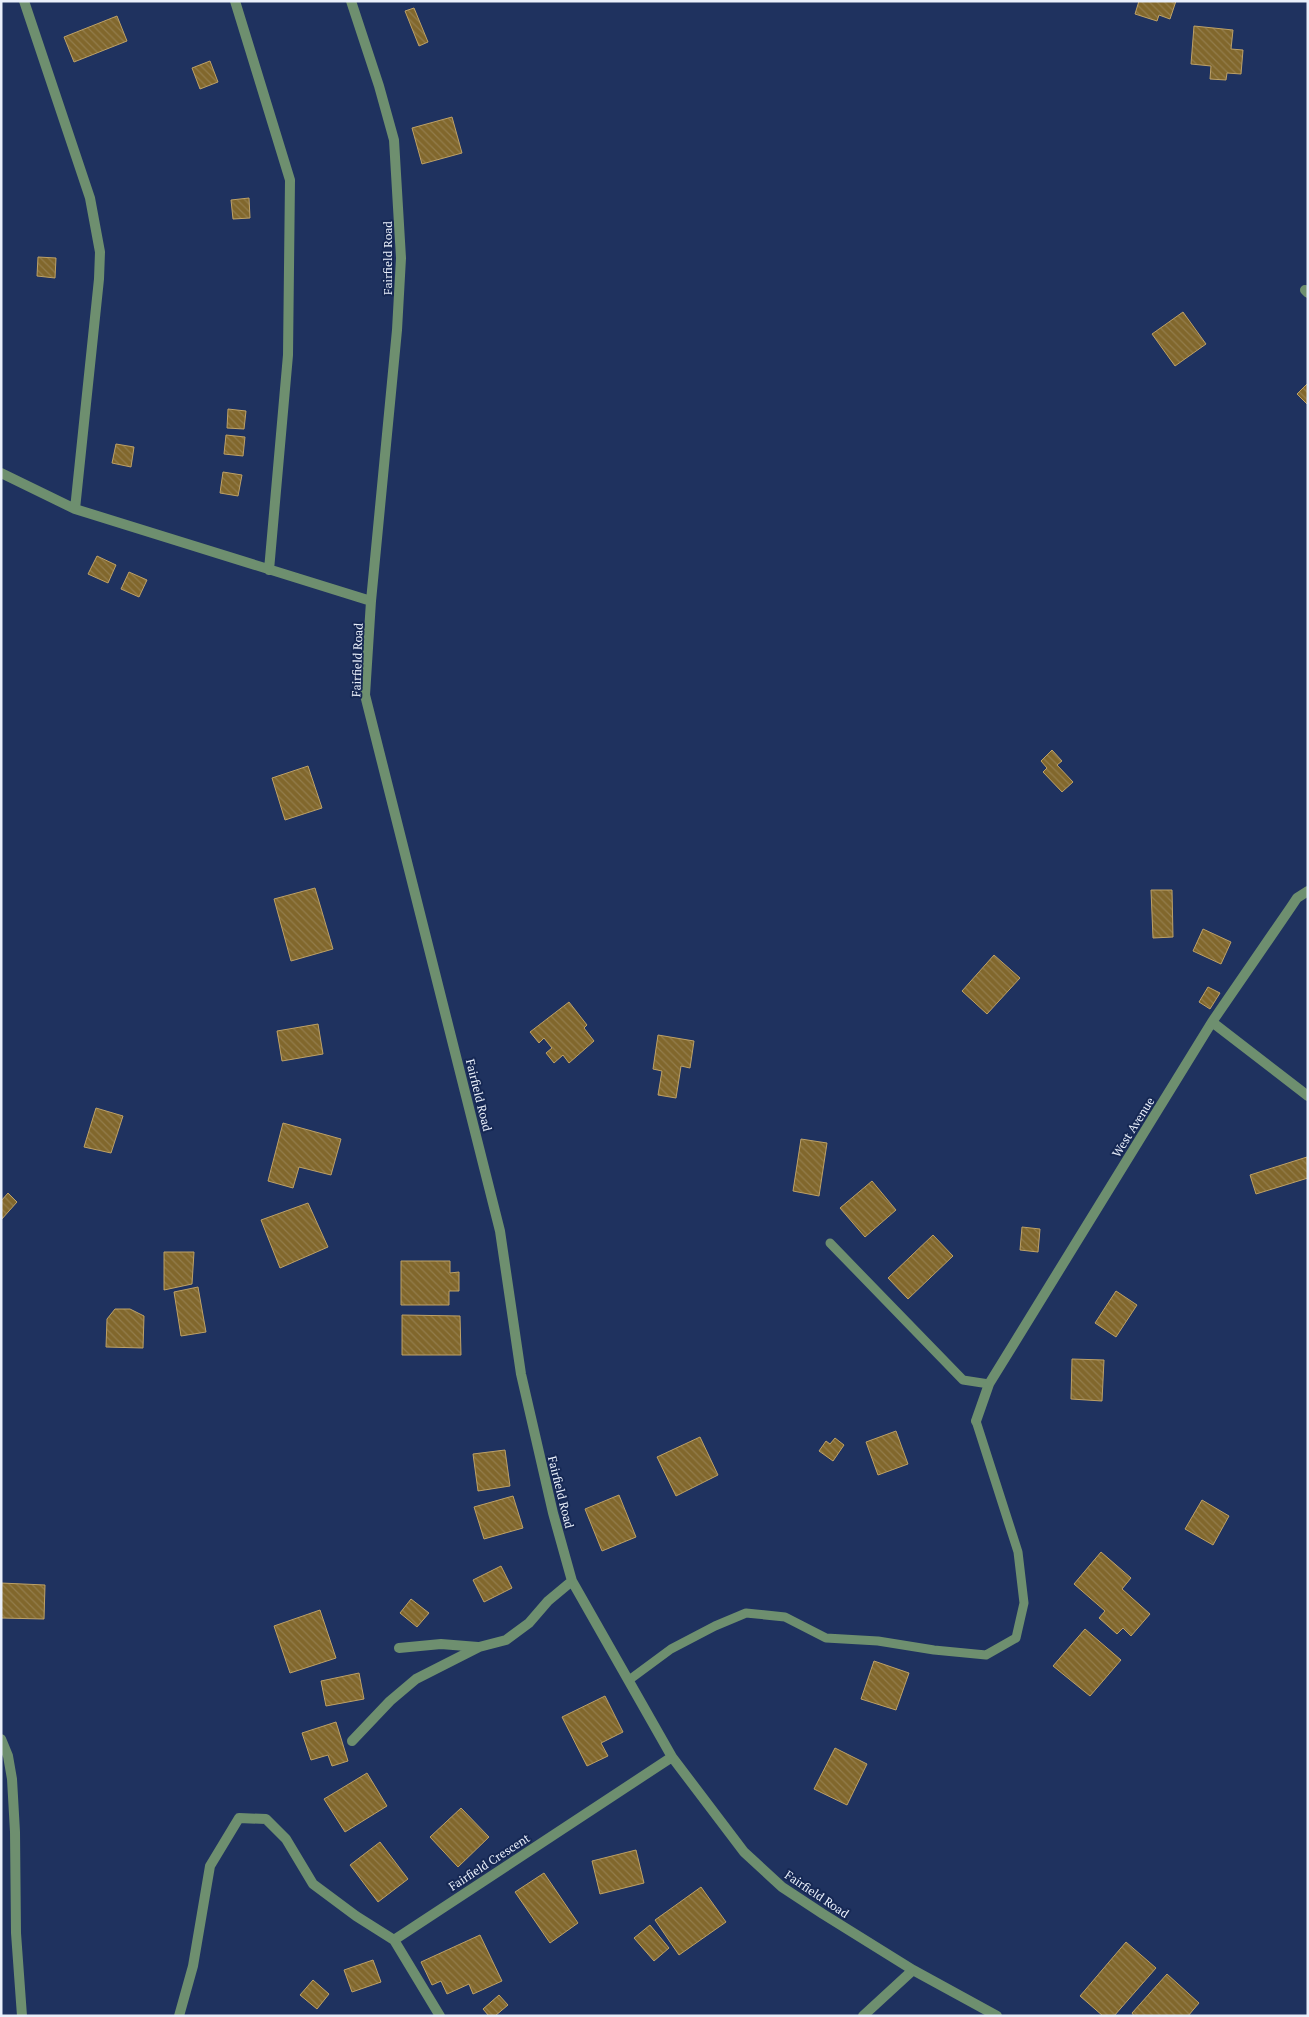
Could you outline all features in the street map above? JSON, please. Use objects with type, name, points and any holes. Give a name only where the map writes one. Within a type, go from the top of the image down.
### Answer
[{"type":"street","points":[[24,1],[90,198],[100,252],[99,279],[75,509]]},
{"type":"street","points":[[235,1],[290,180],[288,356],[269,570]]},
{"type":"street","name":"Fairfield Road","points":[[351,1],[379,86],[394,140],[402,258],[397,330],[371,601],[365,695],[500,1230],[521,1374],[553,1513],[572,1581],[672,1757],[744,1852],[782,1887],[913,1970],[997,2016]]},
{"type":"street","points":[[1,473],[75,509],[371,601]]},
{"type":"street","name":"West Avenue","points":[[976,1421],[989,1384],[1212,1022],[1297,898],[1308,891]]},
{"type":"street","points":[[1212,1022],[1308,1096]]},
{"type":"street","points":[[352,1741],[390,1701],[416,1679],[479,1647],[506,1640],[529,1623],[548,1601],[572,1581]]},
{"type":"street","points":[[400,1648],[441,1644],[479,1647]]},
{"type":"street","points":[[1,1739],[8,1756],[12,1779],[15,1832],[16,1933],[22,2016]]},
{"type":"street","name":"Fairfield Crescent","points":[[394,1940],[672,1757]]},
{"type":"street","points":[[179,2016],[193,1966],[210,1866],[239,1818],[266,1819],[286,1839],[313,1884],[356,1916],[394,1940],[440,2016]]},
{"type":"street","points":[[863,2016],[913,1970]]},
{"type":"lane","points":[[830,1243],[963,1380],[989,1384]]},
{"type":"lane","points":[[629,1680],[671,1649],[715,1626],[746,1613],[785,1617],[826,1638],[878,1641],[934,1650],[986,1654],[1016,1638],[1024,1603],[1018,1552],[976,1421]]},
{"type":"building","points":[[1139,1],[1176,1],[1170,19],[1159,15],[1157,21],[1135,14]]},
{"type":"building","points":[[414,8],[428,42],[419,46],[405,11]]},
{"type":"building","points":[[117,16],[127,41],[74,62],[64,37]]},
{"type":"building","points":[[1194,26],[1233,30],[1231,49],[1243,50],[1241,74],[1227,73],[1226,80],[1210,79],[1211,66],[1191,64]]},
{"type":"building","points":[[210,61],[218,82],[200,89],[192,68]]},
{"type":"building","points":[[452,117],[462,153],[422,164],[412,128]]},
{"type":"building","points":[[249,198],[250,218],[233,219],[231,200]]},
{"type":"building","points":[[38,257],[56,258],[55,278],[37,276]]},
{"type":"building","points":[[1183,312],[1206,344],[1175,366],[1152,334]]},
{"type":"building","points":[[1308,383],[1308,405],[1297,394]]},
{"type":"building","points":[[228,409],[246,411],[244,429],[227,428]]},
{"type":"building","points":[[226,435],[245,437],[243,456],[224,454]]},
{"type":"building","points":[[116,444],[134,447],[131,467],[112,463]]},
{"type":"building","points":[[223,472],[242,475],[238,496],[220,493]]},
{"type":"building","points":[[97,556],[116,565],[108,583],[88,574]]},
{"type":"building","points":[[129,572],[147,580],[139,597],[121,589]]},
{"type":"building","points":[[1052,750],[1062,761],[1057,765],[1073,782],[1062,792],[1043,772],[1047,768],[1041,761]]},
{"type":"building","points":[[308,766],[322,808],[285,820],[272,778]]},
{"type":"building","points":[[315,888],[333,949],[291,961],[274,899]]},
{"type":"building","points":[[1151,890],[1172,890],[1173,937],[1153,938]]},
{"type":"building","points":[[1203,929],[1231,942],[1221,964],[1193,951]]},
{"type":"building","points":[[994,955],[1020,978],[987,1014],[962,991]]},
{"type":"building","points":[[1208,987],[1220,993],[1210,1009],[1199,1002]]},
{"type":"building","points":[[569,1002],[587,1025],[584,1028],[594,1041],[569,1063],[563,1055],[554,1063],[546,1053],[552,1048],[544,1038],[539,1043],[530,1032]]},
{"type":"building","points":[[318,1024],[323,1054],[282,1061],[277,1031]]},
{"type":"building","points":[[658,1035],[694,1041],[690,1068],[681,1066],[676,1098],[658,1095],[662,1071],[653,1069]]},
{"type":"building","points":[[96,1108],[123,1116],[111,1153],[84,1147]]},
{"type":"building","points":[[283,1123],[341,1139],[331,1175],[299,1167],[293,1188],[268,1181]]},
{"type":"building","points":[[801,1139],[827,1143],[819,1196],[793,1191]]},
{"type":"building","points":[[1307,1157],[1308,1178],[1256,1194],[1250,1175]]},
{"type":"building","points":[[872,1181],[896,1210],[865,1237],[840,1208]]},
{"type":"building","points":[[8,1193],[17,1202],[1,1220],[1,1201]]},
{"type":"building","points":[[308,1203],[328,1247],[280,1268],[261,1220]]},
{"type":"building","points":[[1022,1227],[1040,1229],[1038,1252],[1020,1250]]},
{"type":"building","points":[[933,1235],[953,1256],[908,1299],[888,1278]]},
{"type":"building","points":[[164,1252],[194,1252],[192,1284],[164,1290]]},
{"type":"building","points":[[401,1261],[450,1261],[450,1273],[459,1272],[459,1291],[449,1291],[449,1305],[401,1305]]},
{"type":"building","points":[[198,1287],[206,1332],[181,1336],[174,1292]]},
{"type":"building","points":[[1116,1291],[1137,1305],[1116,1337],[1095,1323]]},
{"type":"building","points":[[115,1309],[130,1309],[144,1316],[143,1348],[106,1347],[107,1319]]},
{"type":"building","points":[[402,1315],[460,1316],[461,1355],[402,1355]]},
{"type":"building","points":[[1072,1359],[1104,1360],[1102,1401],[1071,1399]]},
{"type":"building","points":[[896,1431],[908,1464],[878,1475],[866,1442]]},
{"type":"building","points":[[700,1437],[718,1475],[676,1496],[657,1457]]},
{"type":"building","points":[[835,1438],[844,1445],[833,1461],[819,1451],[826,1441],[830,1444]]},
{"type":"building","points":[[505,1450],[510,1486],[478,1491],[473,1454]]},
{"type":"building","points":[[619,1495],[636,1537],[602,1551],[585,1509]]},
{"type":"building","points":[[513,1496],[523,1528],[484,1539],[474,1507]]},
{"type":"building","points":[[1202,1500],[1229,1516],[1213,1545],[1185,1529]]},
{"type":"building","points":[[1101,1552],[1131,1578],[1122,1589],[1150,1614],[1131,1636],[1123,1628],[1117,1634],[1099,1618],[1105,1611],[1074,1584]]},
{"type":"building","points":[[501,1566],[512,1588],[484,1602],[473,1580]]},
{"type":"building","points":[[1,1583],[45,1585],[44,1619],[1,1618]]},
{"type":"building","points":[[411,1599],[429,1613],[417,1627],[400,1613]]},
{"type":"building","points":[[320,1610],[336,1658],[290,1673],[274,1626]]},
{"type":"building","points":[[1085,1629],[1121,1660],[1090,1696],[1053,1666]]},
{"type":"building","points":[[874,1661],[909,1673],[896,1710],[861,1699]]},
{"type":"building","points":[[359,1673],[364,1699],[326,1706],[321,1681]]},
{"type":"building","points":[[605,1696],[623,1732],[601,1743],[608,1756],[587,1766],[562,1717]]},
{"type":"building","points":[[336,1722],[348,1761],[332,1766],[328,1755],[311,1760],[302,1733]]},
{"type":"building","points":[[835,1748],[867,1764],[847,1805],[814,1789]]},
{"type":"building","points":[[367,1773],[387,1806],[345,1832],[324,1799]]},
{"type":"building","points":[[461,1808],[489,1837],[458,1867],[430,1837]]},
{"type":"building","points":[[380,1842],[408,1879],[378,1902],[350,1865]]},
{"type":"building","points":[[636,1850],[644,1883],[600,1894],[592,1861]]},
{"type":"building","points":[[544,1873],[578,1923],[550,1943],[515,1892]]},
{"type":"building","points":[[701,1887],[726,1922],[679,1955],[655,1920]]},
{"type":"building","points":[[650,1925],[669,1948],[654,1961],[634,1938]]},
{"type":"building","points":[[480,1935],[502,1981],[473,1994],[469,1984],[447,1994],[441,1981],[432,1985],[421,1962]]},
{"type":"building","points":[[1126,1942],[1156,1968],[1114,2016],[1103,2016],[1080,1996]]},
{"type":"building","points":[[373,1960],[381,1982],[352,1992],[344,1970]]},
{"type":"building","points":[[1167,1974],[1199,2003],[1188,2016],[1134,2016],[1132,2013]]},
{"type":"building","points":[[313,1980],[329,1994],[317,2009],[300,1995]]},
{"type":"building","points":[[499,1995],[508,2005],[495,2016],[489,2016],[483,2009]]}]
